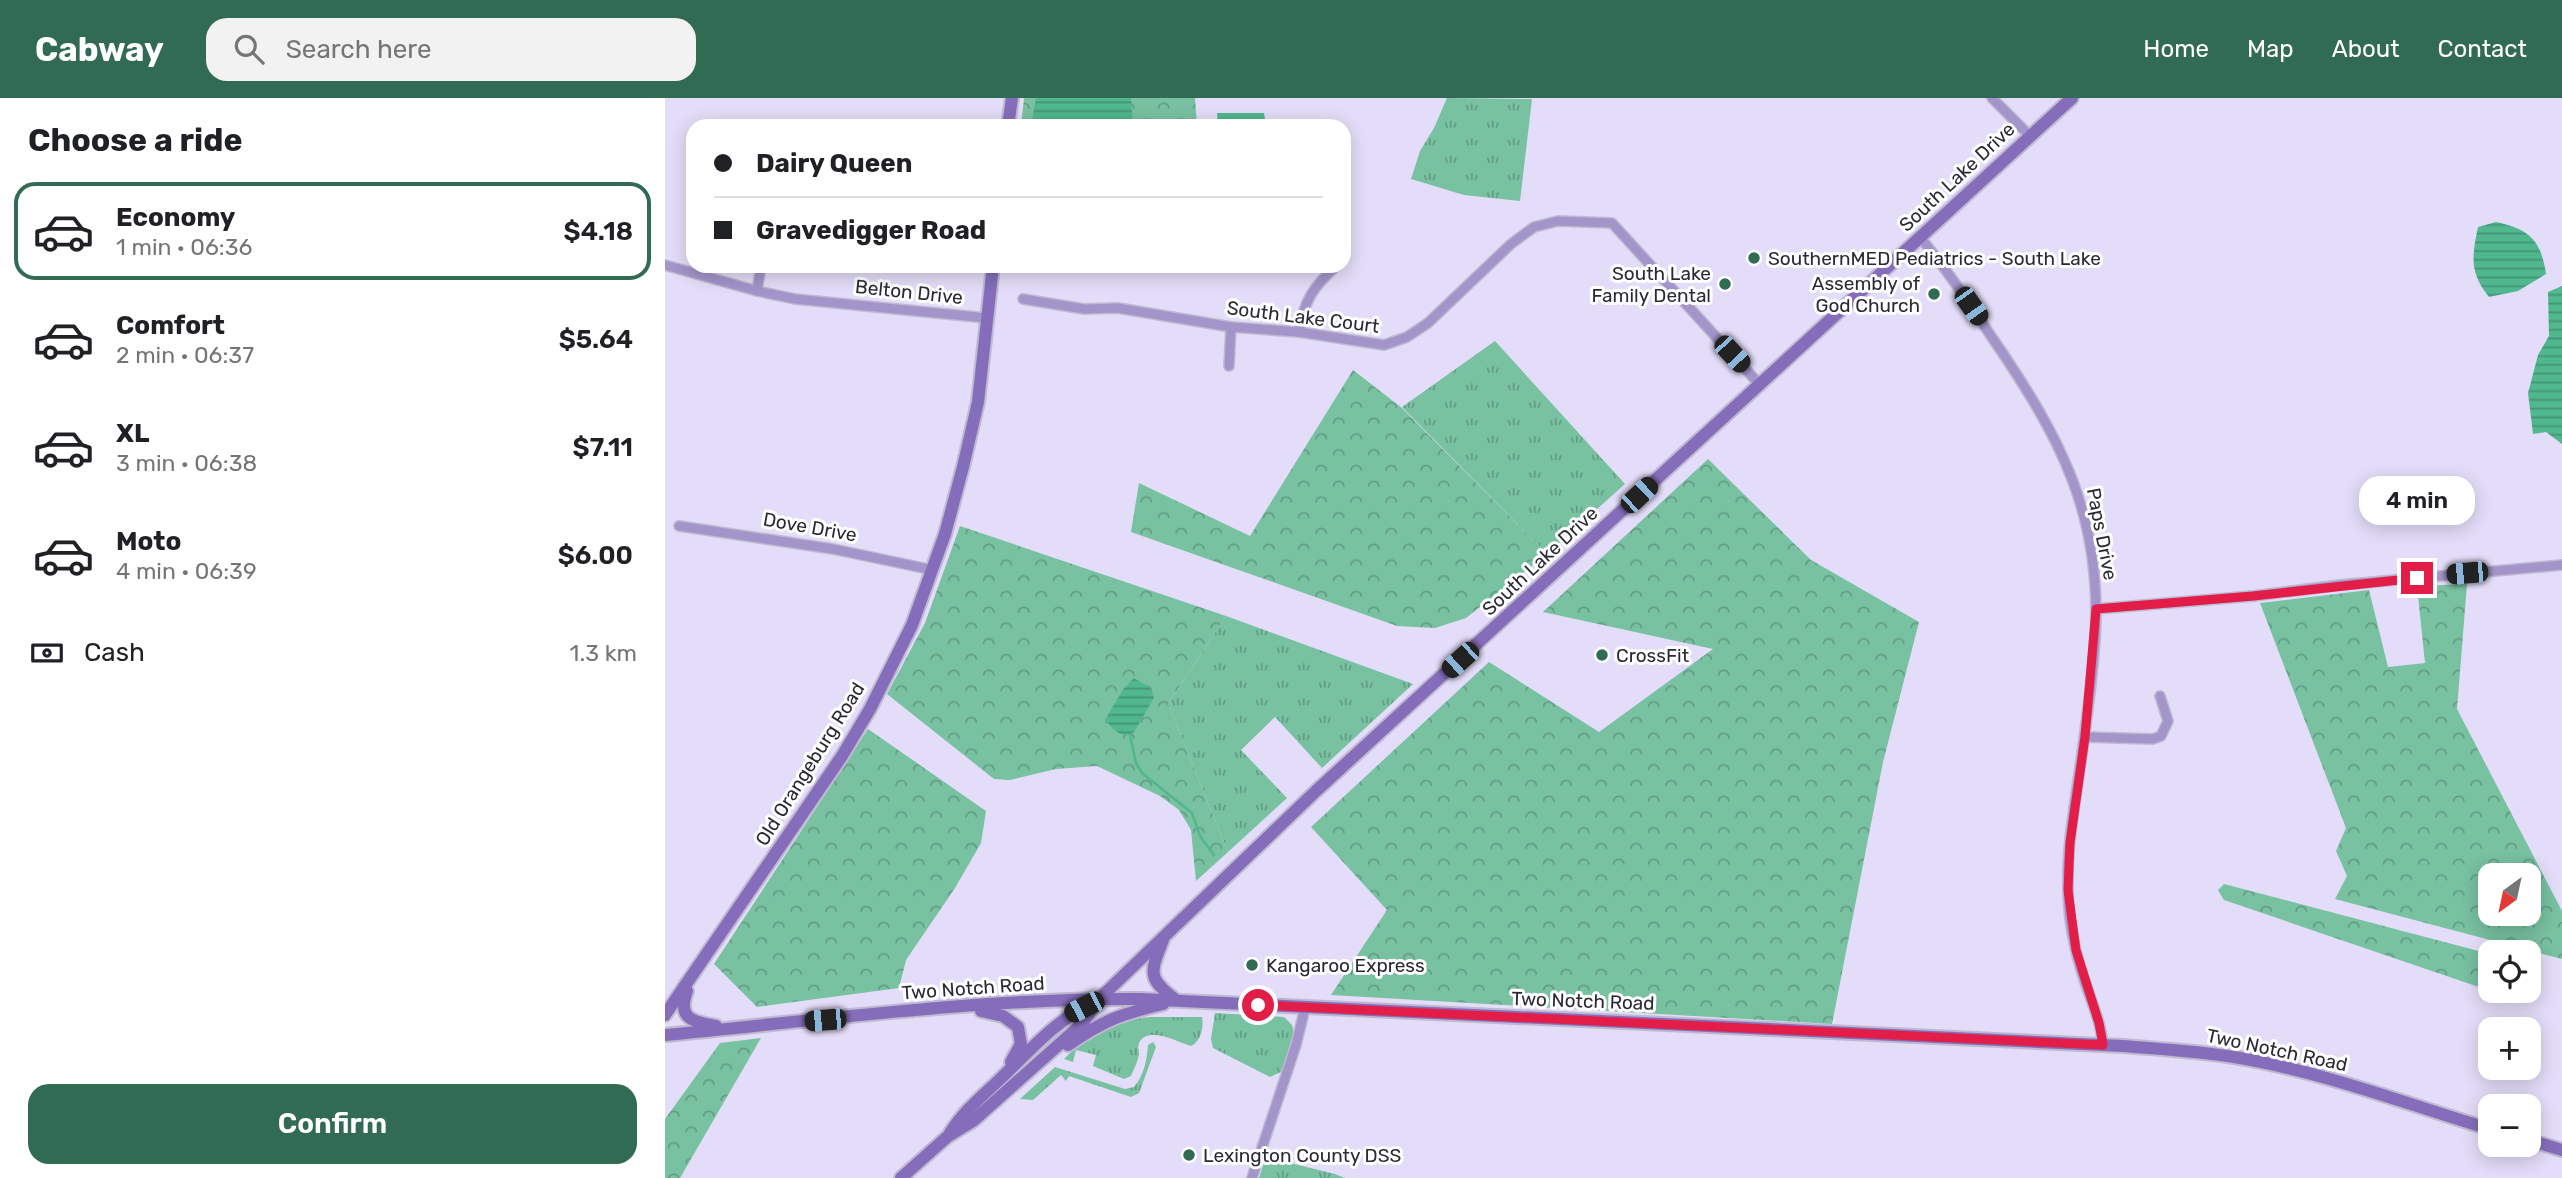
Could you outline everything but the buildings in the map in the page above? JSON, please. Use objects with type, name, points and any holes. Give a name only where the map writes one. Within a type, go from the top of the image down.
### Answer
[{"type":"street","points":[[1009,119],[1011,98]]},
{"type":"street","points":[[1992,98],[2030,136]]},
{"type":"street","name":"South Lake Drive","points":[[901,1178],[947,1137],[973,1121],[1083,1023],[1099,999],[1317,791],[2072,98]]},
{"type":"street","name":"South Lake Court","points":[[1023,299],[1084,309],[1118,308],[1231,327],[1299,332],[1384,345],[1407,337],[1428,323],[1511,244],[1534,227],[1558,220],[1612,223],[1761,384]]},
{"type":"street","name":"Paps Drive","points":[[1920,237],[1957,285],[2027,387],[2063,453],[2084,513],[2095,576],[2096,609],[2085,737],[2070,843],[2068,900],[2078,959],[2099,1023],[2103,1045]]},
{"type":"street","name":"Belton Drive","points":[[665,265],[686,271]]},
{"type":"street","name":"Belton Drive","points":[[693,273],[795,299],[987,318]]},
{"type":"street","points":[[757,291],[760,273]]},
{"type":"street","name":"Old Orangeburg Road","points":[[665,1014],[857,732],[902,646],[933,570],[960,483],[978,402],[992,273]]},
{"type":"street","points":[[1299,332],[1301,317],[1314,288],[1329,273]]},
{"type":"street","points":[[1229,366],[1231,327]]},
{"type":"street","name":"Dove Drive","points":[[679,526],[807,544],[933,570]]},
{"type":"street","points":[[2096,609],[2562,565]]},
{"type":"street","points":[[2085,737],[2153,739],[2161,736],[2168,721],[2160,696]]},
{"type":"street","points":[[1165,935],[1154,962],[1153,977],[1158,986],[1177,1001]]},
{"type":"street","points":[[691,977],[683,1004],[686,1015],[695,1022],[730,1029]]},
{"type":"street","name":"South Lake Drive","points":[[947,1137],[961,1115],[1047,1032],[1068,1015],[1099,999]]},
{"type":"street","name":"Two Notch Road","points":[[665,1035],[967,1007],[1099,999],[2103,1045],[2237,1057],[2344,1084],[2478,1125]]},
{"type":"street","points":[[1045,1056],[1062,1049],[1111,1018],[1177,1001]]},
{"type":"street","points":[[967,1007],[1010,1020],[1020,1032],[1018,1051],[998,1081]]},
{"type":"street","points":[[1252,1178],[1296,1045],[1305,1007]]},
{"type":"street","points":[[2541,1144],[2562,1150]]},
{"type":"green space","points":[[1024,98],[1195,98],[1196,119],[1022,119]]},
{"type":"green space","points":[[1447,98],[1532,99],[1520,201],[1464,195],[1411,179],[1420,151]]},
{"type":"green space","points":[[1495,341],[1625,484],[1547,554],[1402,407]]},
{"type":"green space","points":[[1353,370],[1402,408],[1547,554],[1466,618],[1435,628],[1397,626],[1131,532],[1139,483],[1250,536]]},
{"type":"green space","points":[[1708,459],[1811,560],[1919,622],[1883,762],[1832,1024],[1331,995],[1387,910],[1311,827],[1489,662],[1599,732],[1713,649],[1543,612]]},
{"type":"green space","points":[[960,526],[1226,616],[1168,704],[1228,852],[1196,881],[1191,830],[1179,810],[1160,796],[1097,766],[1056,769],[1010,780],[994,779],[887,694],[925,623]]},
{"type":"green space","points":[[2467,584],[2457,709],[2537,863],[2478,863],[2478,926],[2541,926],[2541,871],[2562,911],[2562,959],[2541,953],[2541,940],[2490,940],[2335,899],[2347,876],[2336,851],[2346,828],[2260,603],[2369,590],[2388,667],[2425,663],[2417,586]]},
{"type":"green space","points":[[1226,616],[1413,684],[1322,768],[1275,717],[1241,750],[1287,798],[1228,852],[1168,704]]},
{"type":"green space","points":[[868,729],[986,811],[981,843],[955,888],[906,960],[899,988],[757,1007],[714,964]]},
{"type":"green space","points":[[2224,884],[2478,951],[2478,987],[2224,900],[2218,890]]},
{"type":"green space","points":[[1215,1013],[1284,1017],[1292,1025],[1294,1033],[1283,1071],[1270,1077],[1213,1048],[1211,1039]]},
{"type":"green space","points":[[1150,1017],[1202,1017],[1203,1025],[1197,1041],[1191,1046],[1163,1036],[1149,1035],[1143,1038],[1138,1046],[1139,1054],[1131,1076],[1124,1079],[1093,1066],[1096,1055],[1076,1050],[1073,1062],[1064,1059],[1083,1042],[1103,1030]]},
{"type":"green space","points":[[761,1038],[680,1178],[665,1178],[665,1119],[720,1043]]},
{"type":"green space","points":[[1153,1042],[1156,1047],[1139,1093],[1131,1097],[1069,1076],[1066,1081],[1061,1075],[1033,1100],[1020,1099],[1055,1067],[1125,1089],[1134,1087],[1144,1067],[1148,1045]]},
{"type":"green space","points":[[1266,1157],[1335,1174],[1345,1178],[1259,1178]]},
{"type":"shaded area","points":[[1036,98],[1131,98],[1132,119],[1032,119]]},
{"type":"shaded area","points":[[1217,113],[1264,113],[1265,119],[1217,119]]},
{"type":"shaded area","points":[[2496,222],[2517,228],[2532,238],[2541,253],[2546,274],[2518,291],[2489,297],[2475,272],[2474,247],[2478,227]]},
{"type":"shaded area","points":[[2562,286],[2562,444],[2546,432],[2533,434],[2528,393],[2538,355],[2549,336],[2548,292]]},
{"type":"shaded area","points":[[1134,678],[1150,688],[1154,698],[1134,732],[1126,735],[1115,730],[1105,720],[1124,688]]},
{"type":"waterway","points":[[1130,735],[1136,763],[1142,773],[1192,813],[1200,836],[1214,855]]},
{"type":"place","name":"SouthernMED Pediatrics - South Lake","points":[[1754,258]]},
{"type":"place","name":"South Lake Family Dental","points":[[1725,284]]},
{"type":"place","name":"Assembly of God Church","points":[[1934,294]]},
{"type":"place","name":"CrossFit","points":[[1602,655]]},
{"type":"place","name":"Kangaroo Express","points":[[1252,965]]},
{"type":"place","name":"Lexington County DSS","points":[[1189,1155]]},
{"type":"route","points":[[1258,1005],[2103,1045],[2099,1023],[2076,950],[2068,890],[2068,858],[2085,737],[2096,609],[2173,604],[2417,578]]}]
